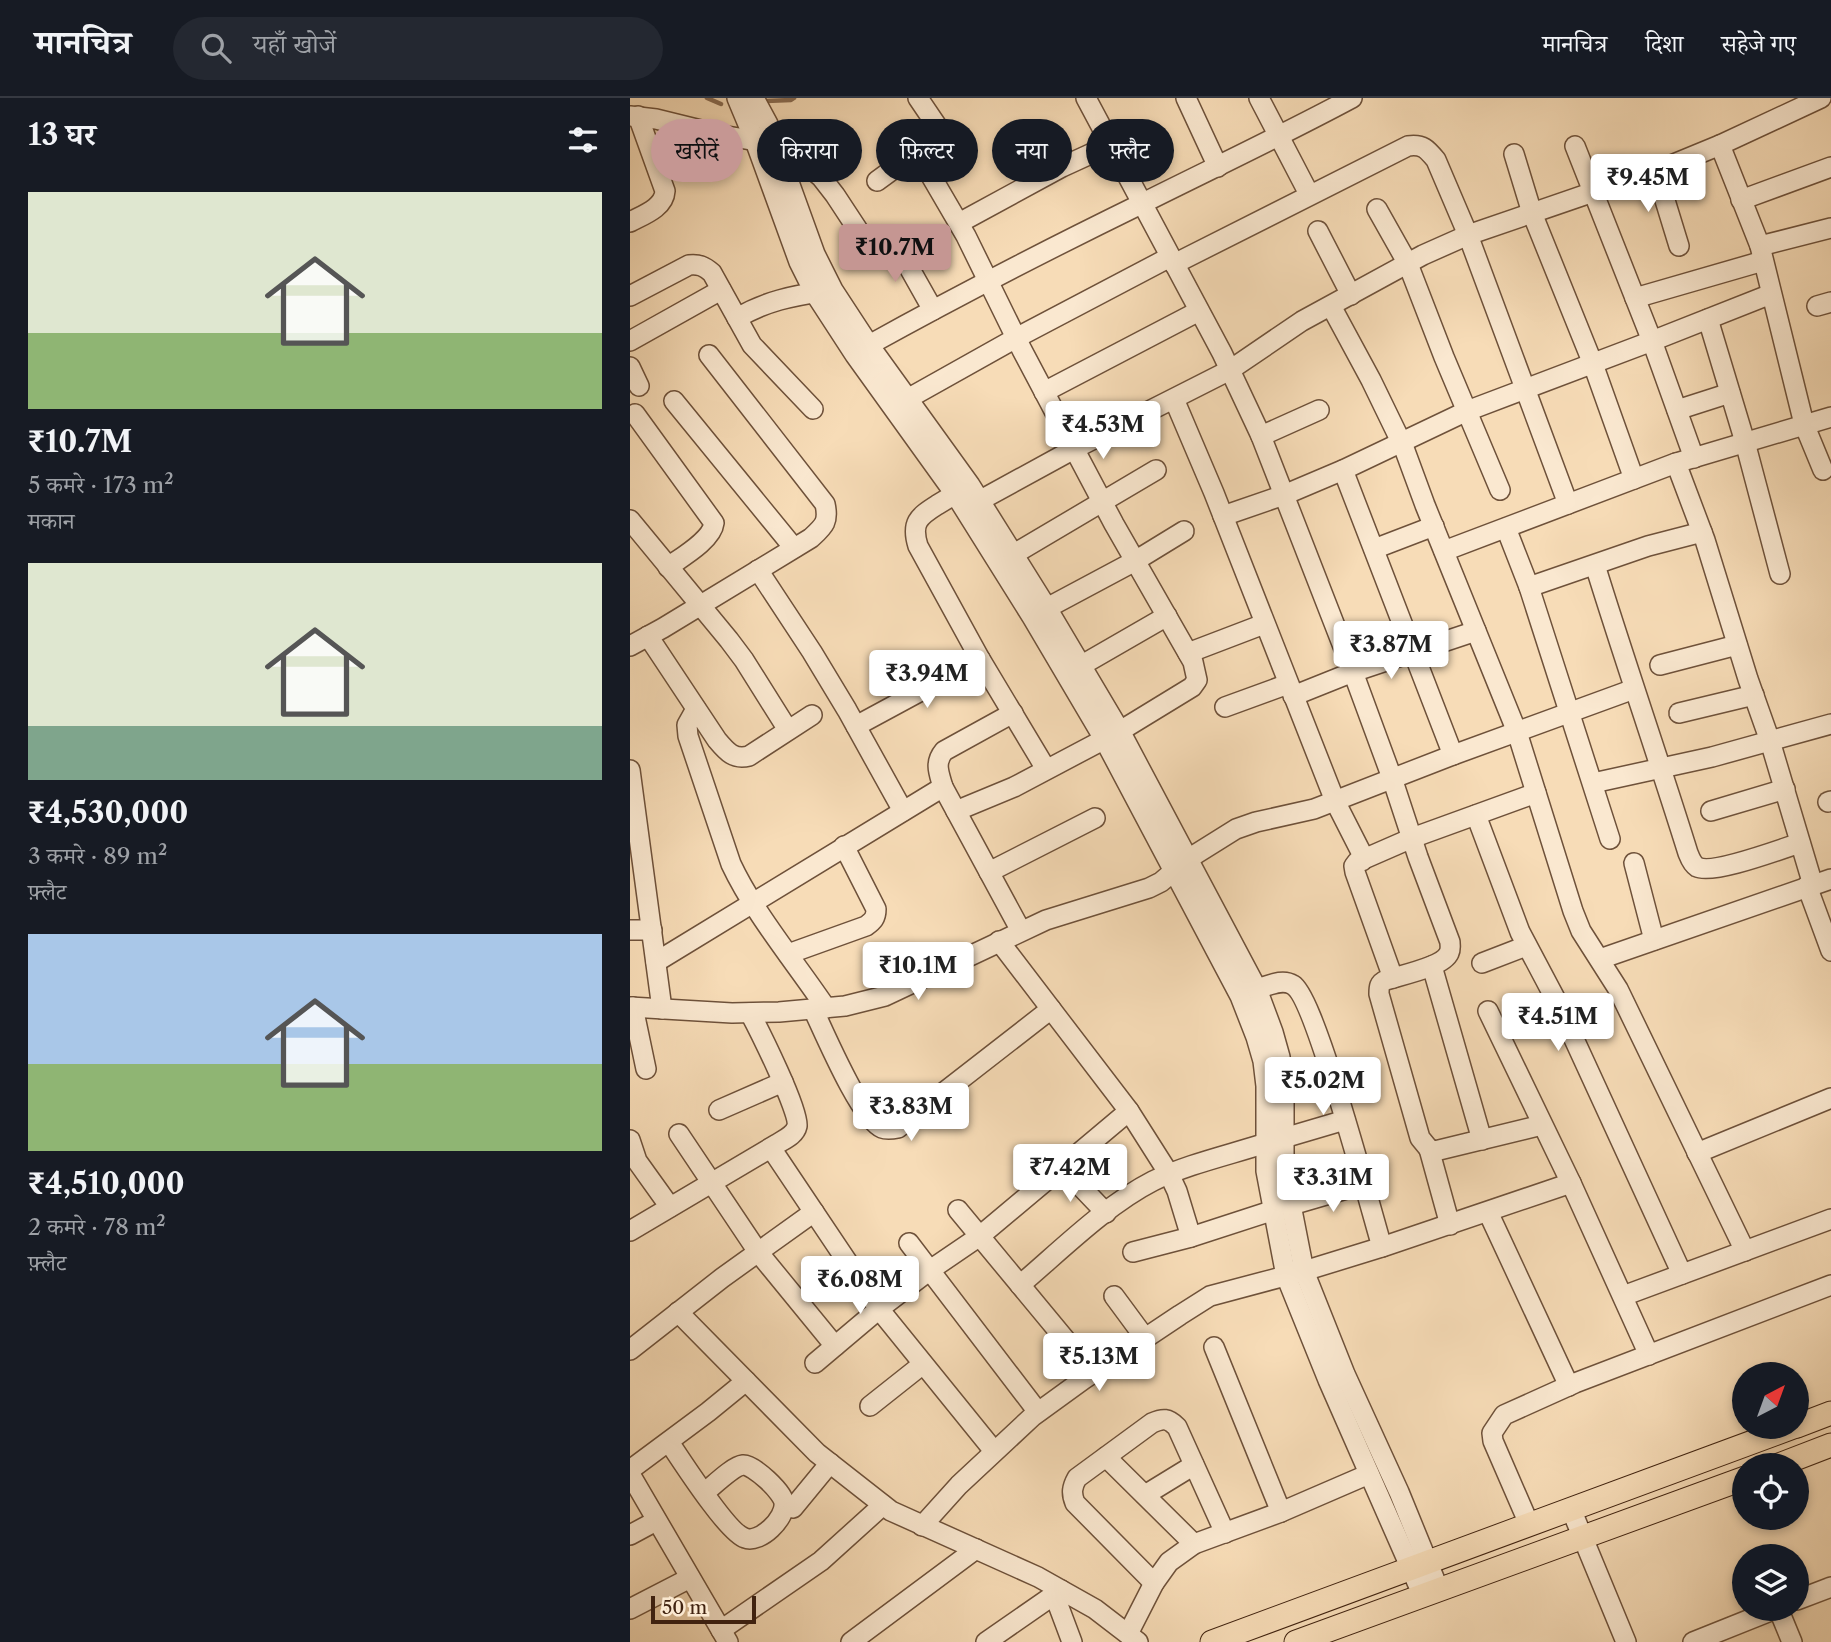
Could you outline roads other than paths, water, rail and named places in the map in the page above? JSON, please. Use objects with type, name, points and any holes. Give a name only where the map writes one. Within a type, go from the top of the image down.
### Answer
[{"type":"main road","points":[[1810,1421],[1831,1413]]},
{"type":"main road","points":[[1212,1642],[1247,1635],[1420,1565],[1762,1439]]},
{"type":"main road","points":[[1809,1453],[1831,1445]]},
{"type":"main road","points":[[1296,1642],[1732,1483]]},
{"type":"street","points":[[918,98],[932,119]]},
{"type":"street","points":[[1086,98],[1097,119]]},
{"type":"street","points":[[1186,98],[1218,167]]},
{"type":"street","points":[[1259,98],[1309,194]]},
{"type":"street","points":[[869,345],[988,281],[1352,98]]},
{"type":"street","points":[[1046,769],[980,659],[918,546],[914,534],[921,515],[1074,449],[1230,370],[1302,321],[1468,235],[1656,171],[1720,145],[1821,98]]},
{"type":"street","points":[[743,99],[757,129]]},
{"type":"street","points":[[630,222],[661,203],[665,191],[634,116],[757,131]]},
{"type":"street","points":[[909,398],[1016,338],[1408,145],[1419,145],[1429,150],[1436,160],[1468,235],[1568,505]]},
{"type":"street","points":[[1720,145],[1761,253],[1804,424],[1823,470]]},
{"type":"street","points":[[1575,146],[1677,410],[1685,460],[1702,532],[1800,842],[1817,883],[1831,951]]},
{"type":"street","points":[[1514,154],[1532,213],[1592,363],[1634,479]]},
{"type":"street","points":[[959,223],[1086,157]]},
{"type":"street","points":[[1741,200],[1831,167]]},
{"type":"street","points":[[1656,171],[1679,246]]},
{"type":"street","points":[[774,182],[799,262],[869,345],[909,398],[968,493],[1032,617],[1112,735]]},
{"type":"street","points":[[789,182],[815,254],[824,291],[855,355],[968,493],[1014,554],[1082,665],[1112,735],[1182,866],[1257,989],[1273,1032],[1284,1085],[1275,1141],[1266,1171],[1283,1208],[1295,1273],[1328,1380],[1369,1474],[1420,1565]]},
{"type":"street","points":[[825,182],[860,233]]},
{"type":"street","points":[[935,182],[959,223],[1074,449],[1188,653],[1197,680],[1192,687],[1112,735],[1014,787],[956,811]]},
{"type":"street","points":[[1130,182],[1230,370],[1261,436],[1353,672],[1450,942],[1449,955],[1432,966],[1381,982],[1379,987],[1420,1138],[1423,1144],[1435,1151],[1542,1125]]},
{"type":"street","points":[[1377,209],[1408,264],[1500,490]]},
{"type":"street","points":[[1635,298],[1831,228]]},
{"type":"street","points":[[1318,231],[1351,295]]},
{"type":"street","points":[[893,239],[933,310]]},
{"type":"street","points":[[630,296],[689,265],[704,267],[712,273],[752,345],[813,409]]},
{"type":"street","points":[[630,341],[721,290]]},
{"type":"street","points":[[737,318],[769,302],[824,291]]},
{"type":"street","points":[[1223,516],[1284,495],[1343,470],[1467,411],[1771,294]]},
{"type":"street","points":[[1331,306],[1402,443],[1517,732],[1581,930],[1618,989],[1745,1251]]},
{"type":"street","points":[[1044,392],[1199,311]]},
{"type":"street","points":[[1708,319],[1745,442],[1780,574]]},
{"type":"street","points":[[709,355],[825,504],[828,515],[824,525],[811,538],[700,606],[637,636],[696,709],[726,752],[740,758],[749,756],[812,715]]},
{"type":"street","points":[[630,367],[639,386]]},
{"type":"street","points":[[1677,410],[1730,393]]},
{"type":"street","points":[[1174,398],[1335,801],[1363,860]]},
{"type":"street","points":[[674,401],[794,548]]},
{"type":"street","points":[[1261,436],[1319,410]]},
{"type":"street","points":[[635,414],[714,523],[709,536],[668,567]]},
{"type":"street","points":[[1444,551],[1685,460],[1831,416]]},
{"type":"street","points":[[1014,554],[1156,470]]},
{"type":"street","points":[[1343,470],[1454,755]]},
{"type":"street","points":[[630,520],[744,660],[788,730]]},
{"type":"street","points":[[1374,548],[1434,526]]},
{"type":"street","points":[[1506,527],[1529,587],[1610,839]]},
{"type":"street","points":[[1047,608],[1135,561],[1184,531]]},
{"type":"street","points":[[1529,587],[1648,546],[1702,532]]},
{"type":"street","points":[[1595,565],[1693,863],[1707,869],[1733,864],[1800,842]]},
{"type":"street","points":[[758,570],[812,652],[903,811]]},
{"type":"street","points":[[1082,665],[1167,616]]},
{"type":"street","points":[[1188,653],[1264,624]]},
{"type":"street","points":[[1225,707],[1353,672],[1476,631]]},
{"type":"street","points":[[1660,665],[1737,645]]},
{"type":"street","points":[[856,726],[980,659]]},
{"type":"street","points":[[646,1069],[632,1007],[750,1013],[845,1006],[885,996],[1046,920],[1149,888],[1236,830],[1256,822],[1314,809],[1634,689]]},
{"type":"street","points":[[1679,713],[1754,695]]},
{"type":"street","points":[[696,709],[687,725],[688,737],[731,864],[739,881],[820,1008],[852,1090],[873,1122],[881,1128],[898,1128],[1051,1009]]},
{"type":"street","points":[[1013,713],[944,751],[937,765],[943,787],[1021,931]]},
{"type":"street","points":[[1593,783],[1712,757],[1831,724]]},
{"type":"street","points":[[630,770],[637,868],[652,930],[662,1009]]},
{"type":"street","points":[[656,962],[943,787]]},
{"type":"street","points":[[1711,811],[1784,789]]},
{"type":"street","points":[[1393,978],[1355,873],[1354,866],[1357,862],[1412,838],[1536,793]]},
{"type":"street","points":[[1476,815],[1526,946],[1557,1002],[1682,1274]]},
{"type":"street","points":[[989,872],[1095,818]]},
{"type":"street","points":[[788,954],[866,926],[873,921],[876,909],[844,846]]},
{"type":"street","points":[[1634,863],[1654,940]]},
{"type":"street","points":[[1182,866],[1256,1037],[1263,1061],[1275,1141]]},
{"type":"street","points":[[1600,959],[1817,883]]},
{"type":"street","points":[[630,930],[652,930]]},
{"type":"street","points":[[999,941],[1129,1111],[1169,1174],[1191,1237]]},
{"type":"street","points":[[1482,963],[1526,946]]},
{"type":"street","points":[[1432,966],[1482,1140]]},
{"type":"street","points":[[1257,989],[1282,981],[1291,983],[1303,998],[1328,1065],[1381,1248]]},
{"type":"street","points":[[1488,1011],[1571,1183],[1649,1355]]},
{"type":"street","points":[[630,1231],[771,1148],[792,1135],[797,1128],[797,1120],[783,1082],[750,1013]]},
{"type":"street","points":[[719,1110],[783,1082]]},
{"type":"street","points":[[1698,1153],[1831,1098]]},
{"type":"street","points":[[815,1363],[879,1309],[980,1236],[1129,1111]]},
{"type":"street","points":[[1020,1284],[1132,1193],[1169,1174],[1345,1120]]},
{"type":"street","points":[[679,1134],[758,1252],[835,1346]]},
{"type":"street","points":[[630,1140],[638,1161],[670,1207]]},
{"type":"street","points":[[771,1148],[879,1309],[993,1451]]},
{"type":"street","points":[[1429,1149],[1450,1225]]},
{"type":"street","points":[[1063,1168],[1106,1213]]},
{"type":"street","points":[[922,1526],[958,1485],[1038,1412],[1210,1296],[1381,1248],[1571,1183]]},
{"type":"street","points":[[1133,1252],[1364,1184]]},
{"type":"street","points":[[958,1210],[1093,1373]]},
{"type":"street","points":[[630,1350],[814,1212]]},
{"type":"street","points":[[1488,1212],[1569,1386]]},
{"type":"street","points":[[1623,1296],[1831,1219]]},
{"type":"street","points":[[909,1243],[1038,1412]]},
{"type":"street","points":[[1295,1273],[1345,1374],[1431,1593]]},
{"type":"street","points":[[1529,1524],[1493,1441],[1492,1433],[1504,1415],[1569,1386],[1831,1285]]},
{"type":"street","points":[[1114,1296],[1145,1338]]},
{"type":"street","points":[[678,1312],[817,1453],[883,1506],[1038,1577],[1058,1592],[1095,1609],[1133,1638],[1154,1583],[1170,1562],[1194,1544],[1369,1474]]},
{"type":"street","points":[[1213,1347],[1281,1511]]},
{"type":"street","points":[[870,1406],[923,1364]]},
{"type":"street","points":[[746,1381],[630,1472],[721,1637],[821,1560],[883,1506]]},
{"type":"street","points":[[1154,1583],[1075,1503],[1072,1495],[1077,1478],[1152,1423],[1161,1418],[1169,1420],[1177,1427],[1225,1533]]},
{"type":"street","points":[[669,1442],[704,1493]]},
{"type":"street","points":[[1106,1457],[1194,1544]]},
{"type":"street","points":[[793,1508],[830,1463]]},
{"type":"street","points":[[1145,1495],[1194,1465]]},
{"type":"street","points":[[1571,1508],[1626,1642]]},
{"type":"street","points":[[630,1535],[656,1521]]},
{"type":"street","points":[[851,1642],[976,1549]]},
{"type":"street","points":[[630,1609],[690,1578]]},
{"type":"street","points":[[1809,1595],[1831,1587]]},
{"type":"street","points":[[986,1642],[1058,1592]]},
{"type":"street","points":[[1058,1592],[1072,1642]]},
{"type":"street","points":[[1693,1642],[1746,1621]]},
{"type":"street","points":[[1783,1621],[1792,1642]]},
{"type":"waterway","points":[[707,98],[721,104]]},
{"type":"waterway","points":[[766,101],[794,98]]}]
